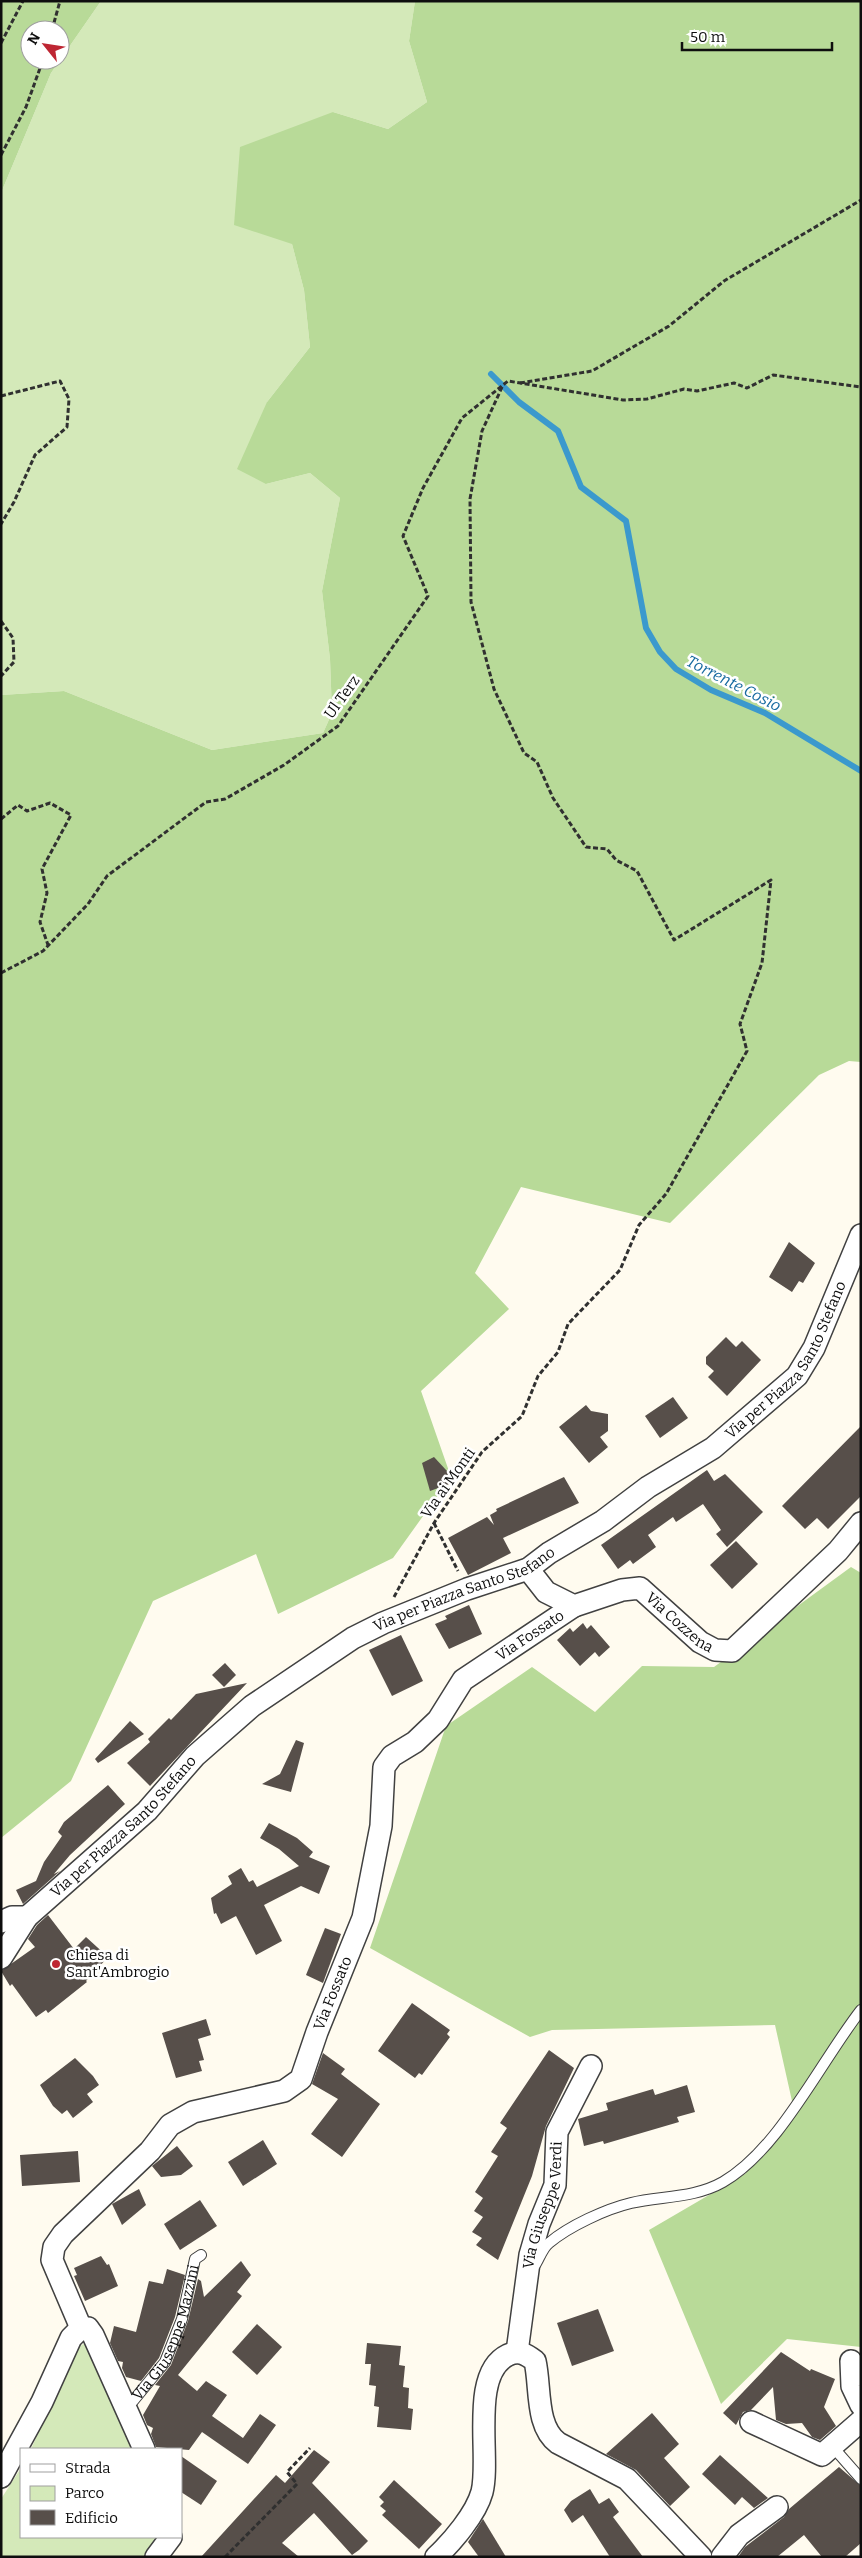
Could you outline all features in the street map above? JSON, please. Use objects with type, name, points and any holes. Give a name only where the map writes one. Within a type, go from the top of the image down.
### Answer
[{"type":"street","name":"Via per Piazza Santo Stefano","points":[[27,1917],[147,1811],[195,1756],[252,1706],[353,1638],[382,1623],[466,1589],[528,1569],[549,1553],[603,1521],[648,1488],[713,1448],[797,1376],[814,1348],[861,1235]]},
{"type":"street","name":"Via Cozzena","points":[[574,1606],[622,1590],[640,1588],[700,1642],[715,1650],[732,1651],[838,1551],[861,1523]]},
{"type":"street","points":[[528,1569],[546,1592],[574,1606]]},
{"type":"street","name":"Via Fossato","points":[[81,2328],[52,2260],[54,2247],[63,2234],[150,2151],[170,2125],[193,2112],[284,2091],[301,2079],[316,2032],[363,1918],[381,1826],[384,1767],[392,1756],[415,1742],[438,1720],[463,1680],[574,1606]]},
{"type":"street","points":[[1,1922],[12,1917],[27,1917]]},
{"type":"street","points":[[1,1958],[27,1917]]},
{"type":"street","name":"Via Giuseppe Verdi","points":[[517,2352],[525,2284],[538,2224],[555,2186],[557,2132],[591,2066]]},
{"type":"street","points":[[1,2477],[34,2420],[71,2338],[81,2328]]},
{"type":"street","name":"Via Giuseppe Mazzini","points":[[81,2328],[88,2328],[93,2335],[123,2406],[144,2448]]},
{"type":"street","points":[[436,2557],[457,2537],[482,2492],[484,2395],[496,2364],[506,2356],[517,2352],[528,2355],[535,2361],[540,2406],[549,2436],[558,2443],[627,2479],[701,2557]]},
{"type":"street","points":[[851,2361],[852,2386],[861,2406]]},
{"type":"street","points":[[751,2422],[822,2454],[861,2421]]},
{"type":"street","points":[[722,2557],[739,2535],[777,2507]]},
{"type":"street","points":[[156,2557],[167,2546],[171,2538]]},
{"type":"lane","points":[[525,2284],[548,2243],[592,2217],[630,2203],[693,2194],[723,2182],[741,2168],[776,2134],[861,2010]]},
{"type":"lane","name":"Via Giuseppe Mazzini","points":[[123,2406],[133,2401],[165,2362],[182,2319],[195,2259],[201,2255]]},
{"type":"lane","points":[[832,2446],[861,2479]]},
{"type":"path","points":[[1,43],[22,1]]},
{"type":"path","points":[[55,20],[60,1]]},
{"type":"path","points":[[1,155],[26,107],[39,70]]},
{"type":"path","points":[[518,384],[592,371],[670,326],[724,282],[861,200]]},
{"type":"path","points":[[518,384],[623,400],[647,399],[684,389],[697,390],[734,383],[747,388],[773,376],[861,387]]},
{"type":"path","points":[[1,396],[60,380],[69,399],[67,427],[35,455],[14,502],[1,524]]},
{"type":"path","name":"Ul Terz","points":[[1,973],[42,951],[88,904],[106,876],[206,802],[225,799],[284,765],[338,726],[428,596],[402,536],[423,488],[462,418],[508,381],[518,384]]},
{"type":"path","name":"Via ai Monti","points":[[399,1586],[434,1522],[482,1452],[522,1416],[538,1376],[558,1352],[568,1324],[620,1270],[640,1225],[666,1194],[747,1051],[740,1024],[762,963],[767,931],[771,880],[674,940],[638,871],[616,860],[607,849],[586,847],[553,798],[537,762],[524,753],[494,690],[471,602],[470,499],[482,431],[504,385]]},
{"type":"path","points":[[1,621],[13,638],[14,662],[1,676]]},
{"type":"path","points":[[1,819],[18,805],[28,811],[50,803],[71,815],[42,869],[46,893],[40,922],[48,945]]},
{"type":"path","points":[[434,1522],[466,1589]]},
{"type":"path","points":[[225,2557],[297,2484],[288,2472],[310,2448]]},
{"type":"green space","points":[[1,1],[101,1],[70,46],[70,20],[20,20],[20,70],[53,70],[1,193]]},
{"type":"green space","points":[[101,1],[415,1],[409,41],[427,102],[388,129],[333,112],[292,244],[304,290],[310,347],[267,402],[266,484],[310,473],[340,498],[322,591],[330,659],[332,713],[323,733],[212,750],[64,691],[1,695],[1,193],[51,73],[53,70],[70,70],[70,46]]},
{"type":"green space","points":[[415,1],[861,1],[861,1062],[849,1061],[819,1075],[670,1223],[521,1187],[475,1273],[509,1309],[421,1391],[451,1477],[393,1558],[278,1614],[256,1554],[153,1601],[71,1781],[1,1838],[1,695],[64,691],[212,750],[323,733],[332,713],[330,659],[322,591],[340,498],[310,473],[266,484],[237,469],[267,402],[310,347],[304,290],[292,244],[234,225],[240,147],[333,112],[388,129],[427,102],[409,41]]},
{"type":"green space","points":[[851,1567],[861,1573],[861,2347],[787,2339],[721,2404],[649,2230],[745,2174],[794,2110],[775,2025],[552,2030],[530,2037],[370,1948],[446,1726],[532,1667],[595,1712],[642,1666],[714,1667]]},
{"type":"green space","points":[[86,2342],[136,2448],[31,2448],[75,2350]]},
{"type":"green space","points":[[20,2470],[20,2538],[160,2538],[150,2557],[1,2557],[1,2499]]},
{"type":"building","points":[[789,1242],[815,1263],[803,1283],[799,1281],[792,1292],[769,1277]]},
{"type":"building","points":[[726,1337],[736,1347],[742,1341],[761,1360],[727,1396],[708,1377],[714,1371],[706,1364],[706,1357]]},
{"type":"building","points":[[673,1397],[688,1418],[660,1438],[645,1416]]},
{"type":"building","points":[[586,1405],[591,1411],[608,1414],[608,1431],[600,1437],[608,1447],[589,1463],[559,1427]]},
{"type":"building","points":[[861,1426],[861,1496],[828,1529],[817,1518],[805,1529],[782,1506]]},
{"type":"building","points":[[434,1457],[447,1471],[452,1483],[430,1491],[422,1463]]},
{"type":"building","points":[[707,1470],[714,1481],[725,1474],[763,1512],[727,1547],[716,1534],[721,1530],[703,1504],[676,1522],[673,1517],[648,1535],[656,1547],[633,1564],[630,1560],[618,1569],[601,1545]]},
{"type":"building","points":[[564,1477],[579,1503],[503,1538],[511,1553],[468,1575],[448,1538],[487,1517],[494,1525],[490,1515],[497,1511],[496,1509]]},
{"type":"building","points":[[736,1541],[758,1564],[732,1589],[710,1565]]},
{"type":"building","points":[[469,1605],[482,1634],[449,1649],[435,1624],[447,1619],[445,1616]]},
{"type":"building","points":[[583,1623],[587,1629],[591,1625],[610,1647],[599,1657],[595,1652],[580,1666],[557,1640],[570,1628],[573,1632]]},
{"type":"building","points":[[401,1635],[423,1681],[392,1696],[369,1650]]},
{"type":"building","points":[[225,1663],[236,1675],[224,1687],[212,1675]]},
{"type":"building","points":[[247,1683],[150,1786],[127,1763],[150,1742],[148,1739],[169,1718],[171,1720],[196,1694]]},
{"type":"building","points":[[130,1721],[144,1734],[98,1763],[95,1759]]},
{"type":"building","points":[[296,1740],[304,1743],[291,1792],[262,1784],[280,1774]]},
{"type":"building","points":[[108,1785],[125,1804],[70,1855],[54,1874],[60,1871],[23,1904],[16,1890],[36,1881],[44,1862],[62,1836],[58,1832],[64,1822]]},
{"type":"building","points":[[269,1823],[297,1838],[313,1852],[309,1857],[330,1866],[319,1894],[301,1886],[264,1905],[282,1941],[256,1955],[236,1916],[221,1924],[216,1913],[214,1914],[211,1898],[232,1884],[228,1876],[241,1868],[249,1882],[253,1880],[257,1887],[299,1866],[279,1849],[260,1838]]},
{"type":"building","name":"Chiesa di Sant'Ambrogio","points":[[48,1915],[74,1949],[86,1937],[108,1957],[87,1982],[48,2013],[46,2010],[36,2017],[12,1984],[10,1986],[1,1971],[35,1947],[28,1939],[37,1925]]},
{"type":"building","points":[[325,1928],[341,1934],[323,1983],[306,1975]]},
{"type":"building","points":[[412,2003],[450,2030],[447,2034],[450,2037],[422,2075],[419,2073],[415,2078],[378,2051]]},
{"type":"building","points":[[206,2019],[211,2035],[198,2039],[204,2060],[199,2061],[202,2071],[176,2078],[162,2033]]},
{"type":"building","points":[[549,2050],[574,2068],[546,2126],[532,2176],[498,2260],[476,2245],[482,2238],[472,2232],[483,2217],[474,2211],[483,2198],[475,2192],[498,2156],[491,2152],[507,2128],[500,2123]]},
{"type":"building","points":[[323,2053],[345,2069],[341,2074],[380,2104],[342,2157],[311,2134],[338,2099],[312,2084]]},
{"type":"building","points":[[75,2058],[99,2085],[87,2094],[93,2102],[73,2118],[67,2110],[62,2114],[53,2106],[40,2085]]},
{"type":"building","points":[[687,2085],[695,2112],[677,2117],[679,2122],[604,2144],[603,2141],[584,2146],[578,2119],[608,2110],[606,2103],[653,2089],[655,2095]]},
{"type":"building","points":[[263,2140],[277,2164],[243,2186],[228,2162]]},
{"type":"building","points":[[177,2146],[193,2166],[181,2175],[161,2177],[152,2166]]},
{"type":"building","points":[[78,2151],[80,2182],[22,2186],[20,2155]]},
{"type":"building","points":[[139,2189],[146,2205],[122,2225],[112,2204]]},
{"type":"building","points":[[200,2200],[217,2226],[180,2250],[164,2224]]},
{"type":"building","points":[[101,2256],[107,2265],[109,2264],[118,2286],[85,2301],[74,2276],[77,2275],[74,2268]]},
{"type":"building","points":[[241,2261],[251,2275],[237,2292],[242,2296],[178,2375],[197,2391],[206,2381],[227,2395],[212,2416],[243,2438],[260,2414],[276,2425],[248,2464],[202,2432],[189,2450],[156,2447],[151,2434],[153,2428],[147,2425],[143,2415],[160,2386],[155,2385],[171,2365],[188,2321],[198,2279],[201,2281],[204,2297]]},
{"type":"building","points":[[167,2269],[185,2275],[175,2317],[159,2358],[141,2381],[126,2377],[122,2368],[123,2362],[118,2361],[110,2343],[114,2326],[136,2332],[149,2281],[163,2284]]},
{"type":"building","points":[[598,2309],[614,2351],[572,2366],[557,2323]]},
{"type":"building","points":[[257,2324],[282,2347],[257,2375],[232,2352]]},
{"type":"building","points":[[367,2343],[401,2346],[399,2365],[405,2366],[403,2387],[409,2388],[408,2408],[413,2409],[411,2430],[377,2427],[379,2407],[374,2406],[376,2386],[369,2385],[371,2364],[365,2364]]},
{"type":"building","points":[[781,2352],[810,2371],[811,2369],[835,2379],[824,2407],[836,2426],[820,2440],[812,2437],[802,2423],[786,2424],[776,2420],[773,2387],[751,2410],[743,2412],[736,2425],[723,2413]]},
{"type":"building","points":[[652,2413],[679,2444],[664,2458],[690,2487],[670,2506],[636,2470],[606,2454]]},
{"type":"building","points":[[314,2450],[330,2462],[312,2483],[368,2541],[359,2550],[352,2555],[314,2513],[282,2543],[299,2557],[201,2557],[276,2475],[285,2483]]},
{"type":"building","points":[[720,2455],[768,2498],[754,2508],[742,2497],[735,2505],[702,2474]]},
{"type":"building","points":[[182,2457],[217,2481],[201,2505],[182,2493]]},
{"type":"building","points":[[839,2467],[861,2486],[861,2543],[845,2557],[822,2557],[804,2535],[777,2557],[738,2557],[745,2547],[784,2517],[789,2509]]},
{"type":"building","points":[[394,2480],[442,2524],[419,2549],[382,2515],[386,2511],[380,2506],[384,2502],[379,2497]]},
{"type":"building","points":[[590,2489],[599,2504],[609,2498],[619,2512],[613,2517],[643,2557],[610,2557],[583,2515],[572,2523],[564,2510],[571,2501]]},
{"type":"building","points":[[483,2519],[506,2557],[479,2557],[468,2542]]},
{"type":"waterway","name":"Torrente Cosio","points":[[491,374],[519,402],[558,431],[581,487],[626,521],[646,628],[660,652],[676,669],[711,690],[765,713],[861,771]]},
{"type":"place","name":"Chiesa di Sant'Ambrogio","points":[[56,1964]]}]
